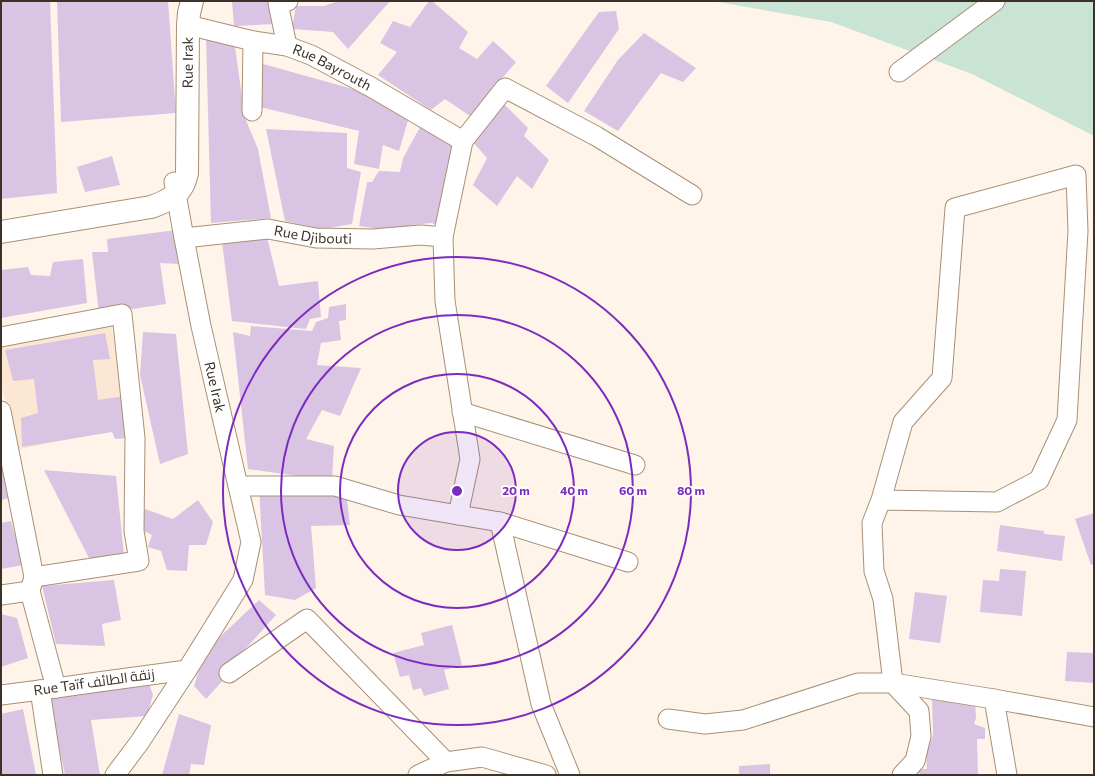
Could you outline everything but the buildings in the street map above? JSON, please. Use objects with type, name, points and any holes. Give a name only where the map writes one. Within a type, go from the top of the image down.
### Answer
[{"type":"street","name":"Rue Irak","points":[[180,1],[178,26],[179,155],[175,187],[201,326],[251,542],[243,580],[187,670]]},
{"type":"street","name":"Rue Irak","points":[[175,187],[183,186],[187,173],[188,25],[192,1]]},
{"type":"street","points":[[287,46],[278,3],[288,1]]},
{"type":"street","points":[[899,72],[995,1]]},
{"type":"street","name":"Rue Bayrouth","points":[[188,25],[253,41],[287,46],[311,55],[371,87],[463,141]]},
{"type":"street","points":[[252,111],[253,41]]},
{"type":"street","points":[[458,515],[470,459],[445,301],[443,237],[463,141],[505,88],[596,136],[692,195]]},
{"type":"street","points":[[881,500],[997,502],[1038,480],[1067,420],[1078,231],[1076,175],[955,208],[942,378],[903,422],[881,500],[872,523],[874,571],[882,599],[894,684],[919,711],[922,736],[915,761],[902,775]]},
{"type":"street","points":[[1,222],[148,198],[175,187]]},
{"type":"street","points":[[1,232],[151,207],[164,203],[175,187]]},
{"type":"street","name":"Rue Djibouti","points":[[184,238],[268,229],[316,238],[374,239],[421,235],[443,237]]},
{"type":"street","points":[[1,337],[122,314],[135,438],[134,531],[139,561],[32,584],[1,595]]},
{"type":"street","points":[[1,411],[32,584],[48,689],[54,775]]},
{"type":"street","points":[[462,412],[635,465]]},
{"type":"street","points":[[238,486],[335,486],[399,505],[500,522],[628,562]]},
{"type":"street","points":[[500,522],[541,704],[570,775]]},
{"type":"street","points":[[229,673],[307,619],[446,762]]},
{"type":"street","points":[[115,775],[139,743],[187,670]]},
{"type":"street","name":"Rue Taïf زنقة الطائف","points":[[1,695],[187,670]]},
{"type":"street","points":[[668,719],[705,724],[742,720],[858,683],[894,684],[994,699],[1094,717]]},
{"type":"street","points":[[994,699],[1007,775]]},
{"type":"street","points":[[418,775],[446,762],[482,757],[546,775]]},
{"type":"shaded area","points":[[111,324],[129,427],[15,450],[1,380],[1,342]]},
{"type":"green space","points":[[713,1],[1094,1],[1094,136],[972,74],[831,22]]}]
